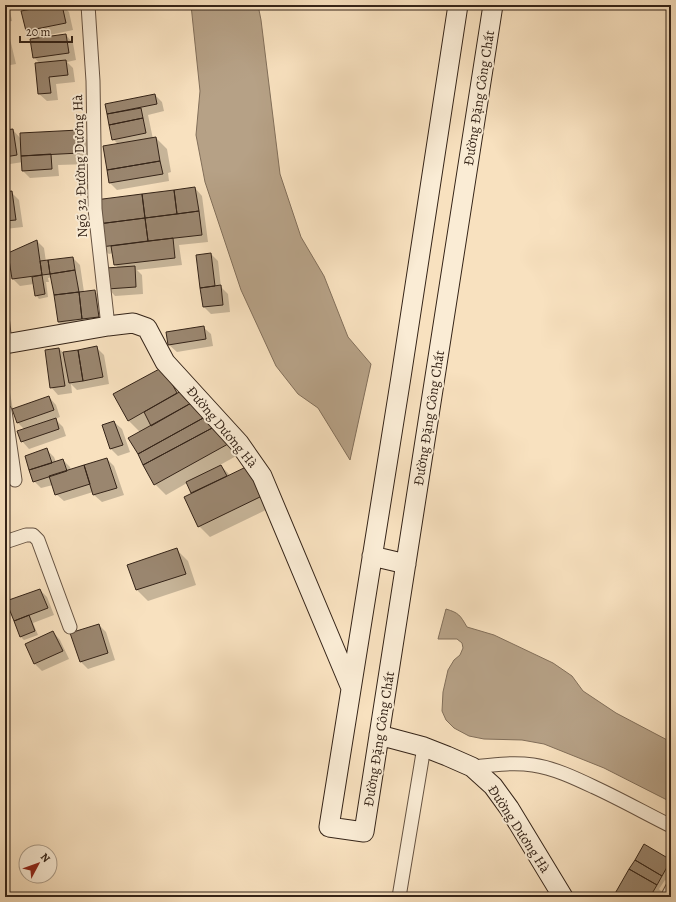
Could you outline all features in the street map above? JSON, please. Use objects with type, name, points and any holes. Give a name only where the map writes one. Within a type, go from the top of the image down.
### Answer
[{"type":"main road","points":[[351,688],[458,5]]},
{"type":"main road","name":"Đường Đặng Công Chất","points":[[351,688],[329,827],[364,832],[493,5]]},
{"type":"main road","name":"Đường Dương Hà","points":[[7,344],[133,323],[147,328],[165,362],[239,443],[262,476],[351,688]]},
{"type":"main road","points":[[372,556],[406,564]]},
{"type":"main road","name":"Đường Dương Hà","points":[[379,735],[424,747],[472,767],[493,786],[509,808],[563,897]]},
{"type":"street","name":"Ngõ 32 Đường Dương Hà","points":[[88,5],[92,81],[95,209],[108,326]]},
{"type":"street","points":[[5,411],[15,480]]},
{"type":"street","points":[[5,542],[26,535],[33,535],[38,540],[70,627]]},
{"type":"street","points":[[399,897],[424,747]]},
{"type":"street","points":[[472,767],[513,764],[534,765],[577,779],[612,795],[671,826]]},
{"type":"lane","points":[[5,316],[7,344]]},
{"type":"lane","points":[[664,897],[671,884]]},
{"type":"shaded area","points":[[191,5],[258,5],[280,174],[301,237],[324,276],[348,337],[371,364],[350,460],[318,408],[298,394],[276,366],[241,290],[205,182],[196,135],[200,91]]},
{"type":"shaded area","points":[[446,609],[459,615],[467,627],[494,635],[553,663],[572,676],[583,691],[616,713],[671,742],[671,802],[604,768],[544,744],[522,740],[484,739],[469,736],[454,728],[446,720],[442,711],[443,692],[448,670],[454,660],[460,655],[463,648],[462,643],[457,639],[438,639]]},
{"type":"building","points":[[62,5],[66,23],[26,31],[21,11]]},
{"type":"building","points":[[66,34],[69,53],[33,58],[30,39]]},
{"type":"building","points":[[66,60],[68,75],[49,77],[51,93],[38,94],[35,63]]},
{"type":"building","points":[[155,94],[157,104],[107,114],[105,104]]},
{"type":"building","points":[[141,108],[143,118],[109,125],[107,114]]},
{"type":"building","points":[[143,118],[146,133],[112,140],[109,125]]},
{"type":"building","points":[[13,129],[17,155],[5,157],[5,130]]},
{"type":"building","points":[[79,130],[80,153],[21,156],[20,133]]},
{"type":"building","points":[[156,137],[160,161],[107,170],[103,146]]},
{"type":"building","points":[[51,154],[52,169],[22,171],[21,156]]},
{"type":"building","points":[[160,161],[163,174],[109,183],[107,170]]},
{"type":"building","points":[[195,187],[199,211],[177,214],[174,190]]},
{"type":"building","points":[[174,190],[177,214],[145,218],[142,194]]},
{"type":"building","points":[[12,191],[16,220],[5,221],[5,192]]},
{"type":"building","points":[[142,194],[145,218],[98,224],[95,200]]},
{"type":"building","points":[[199,211],[202,235],[148,241],[145,218]]},
{"type":"building","points":[[145,218],[148,241],[101,247],[98,224]]},
{"type":"building","points":[[173,238],[175,258],[114,265],[111,246]]},
{"type":"building","points":[[37,240],[42,275],[12,279],[8,253]]},
{"type":"building","points":[[211,253],[215,286],[200,288],[196,255]]},
{"type":"building","points":[[73,257],[75,270],[50,274],[48,260]]},
{"type":"building","points":[[48,260],[50,274],[42,275],[40,261]]},
{"type":"building","points":[[135,266],[136,287],[107,289],[106,268]]},
{"type":"building","points":[[75,270],[79,292],[54,295],[50,274]]},
{"type":"building","points":[[42,275],[45,294],[35,296],[32,277]]},
{"type":"building","points":[[221,285],[223,305],[203,307],[200,288]]},
{"type":"building","points":[[95,290],[99,317],[82,319],[79,292]]},
{"type":"building","points":[[79,292],[82,319],[58,322],[54,295]]},
{"type":"building","points":[[204,326],[206,339],[168,345],[166,332]]},
{"type":"building","points":[[97,346],[103,377],[83,381],[78,350]]},
{"type":"building","points":[[59,348],[65,386],[50,388],[45,350]]},
{"type":"building","points":[[78,350],[83,381],[69,383],[63,352]]},
{"type":"building","points":[[163,367],[177,393],[128,421],[113,394]]},
{"type":"building","points":[[183,390],[193,402],[151,426],[144,412]]},
{"type":"building","points":[[49,396],[54,410],[17,423],[12,409]]},
{"type":"building","points":[[193,402],[205,417],[138,454],[128,438]]},
{"type":"building","points":[[205,417],[214,427],[143,465],[138,454]]},
{"type":"building","points":[[56,418],[59,429],[21,442],[17,431]]},
{"type":"building","points":[[114,421],[123,445],[110,449],[102,425]]},
{"type":"building","points":[[214,427],[228,444],[154,485],[143,465]]},
{"type":"building","points":[[47,448],[52,463],[29,470],[25,456]]},
{"type":"building","points":[[107,458],[117,488],[93,495],[84,465]]},
{"type":"building","points":[[63,459],[67,471],[33,482],[29,470]]},
{"type":"building","points":[[84,465],[90,484],[55,495],[49,476]]},
{"type":"building","points":[[221,465],[227,476],[191,493],[186,482]]},
{"type":"building","points":[[248,466],[262,496],[198,527],[184,497]]},
{"type":"building","points":[[177,548],[186,574],[136,590],[127,565]]},
{"type":"building","points":[[40,589],[48,608],[14,621],[6,601]]},
{"type":"building","points":[[29,615],[35,631],[20,637],[14,621]]},
{"type":"building","points":[[99,624],[108,653],[80,662],[70,633]]},
{"type":"building","points":[[53,631],[63,651],[34,664],[25,644]]},
{"type":"building","points":[[644,844],[671,860],[662,876],[635,860]]},
{"type":"building","points":[[635,860],[662,876],[657,885],[629,869]]},
{"type":"building","points":[[629,869],[657,885],[650,897],[613,897]]}]
